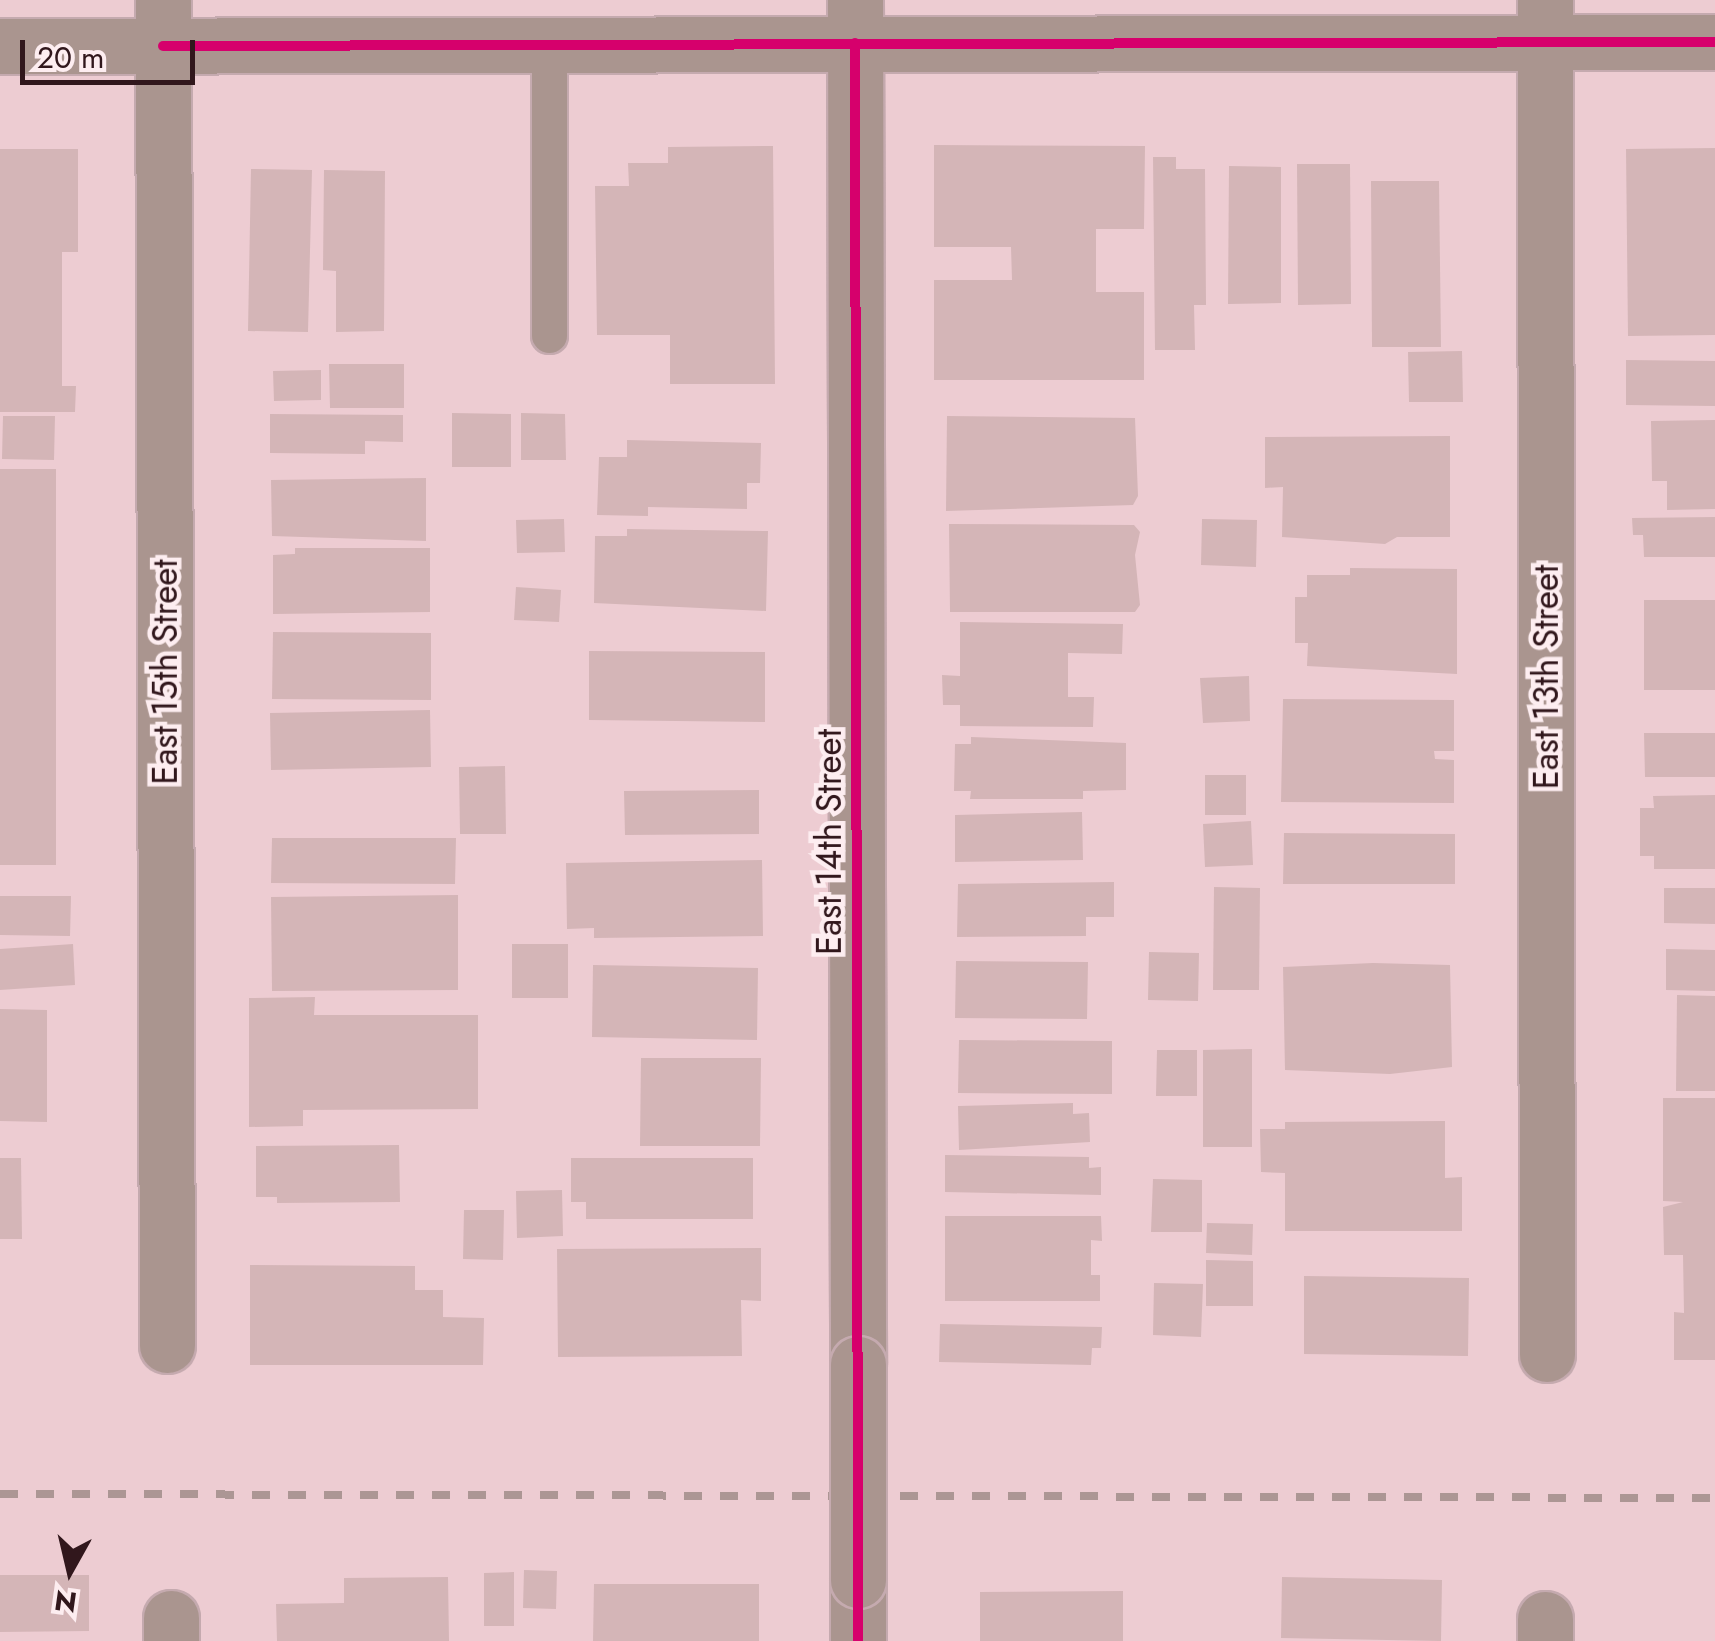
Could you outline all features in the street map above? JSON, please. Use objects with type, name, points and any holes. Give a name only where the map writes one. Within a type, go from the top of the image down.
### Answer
[{"type":"street","points":[[0,46],[163,23],[549,44],[855,22],[1545,21],[1715,42]]},
{"type":"street","name":"East 13th Street","points":[[1545,21],[1548,1354]]},
{"type":"street","name":"East 14th Street","points":[[855,22],[858,1641]]},
{"type":"street","name":"East 15th Street","points":[[163,23],[167,1344]]},
{"type":"lane","points":[[549,44],[549,335]]},
{"type":"building","points":[[934,145],[1145,146],[1144,229],[1096,229],[1096,292],[1144,292],[1144,380],[934,380],[934,280],[1012,280],[1011,247],[934,247]]},
{"type":"building","points":[[773,146],[775,384],[670,384],[670,335],[597,335],[595,186],[629,186],[628,163],[668,163],[668,147]]},
{"type":"building","points":[[1715,148],[1715,335],[1628,336],[1626,149]]},
{"type":"building","points":[[0,149],[78,149],[78,252],[62,252],[62,386],[76,386],[75,412],[0,412]]},
{"type":"building","points":[[1153,157],[1176,157],[1176,169],[1205,169],[1206,305],[1194,305],[1195,350],[1155,350]]},
{"type":"building","points":[[1297,164],[1350,164],[1351,304],[1298,305]]},
{"type":"building","points":[[1229,166],[1281,167],[1281,303],[1228,304]]},
{"type":"building","points":[[251,169],[312,170],[308,332],[248,331]]},
{"type":"building","points":[[324,170],[385,171],[384,331],[336,332],[336,271],[323,270]]},
{"type":"building","points":[[1371,181],[1439,181],[1441,347],[1372,347]]},
{"type":"building","points":[[1462,351],[1463,402],[1409,402],[1408,352]]},
{"type":"building","points":[[1626,360],[1715,361],[1715,406],[1626,405]]},
{"type":"building","points":[[329,364],[404,364],[404,408],[330,408]]},
{"type":"building","points":[[321,370],[321,400],[274,401],[273,371]]},
{"type":"building","points":[[452,413],[511,414],[511,467],[452,467]]},
{"type":"building","points":[[521,413],[565,414],[566,460],[521,460]]},
{"type":"building","points":[[270,414],[403,415],[403,442],[365,441],[365,454],[270,453]]},
{"type":"building","points":[[3,416],[55,416],[54,460],[2,459]]},
{"type":"building","points":[[947,416],[1135,418],[1138,496],[1133,505],[946,511]]},
{"type":"building","points":[[1715,420],[1715,509],[1667,510],[1667,481],[1652,481],[1651,421]]},
{"type":"building","points":[[1450,436],[1450,537],[1397,537],[1385,544],[1282,537],[1283,487],[1265,488],[1265,437]]},
{"type":"building","points":[[627,440],[761,443],[760,483],[747,483],[747,509],[648,507],[648,516],[597,515],[599,457],[627,457]]},
{"type":"building","points":[[0,469],[56,469],[56,865],[0,865]]},
{"type":"building","points":[[426,478],[426,541],[272,536],[271,480]]},
{"type":"building","points":[[1715,517],[1715,557],[1644,557],[1643,535],[1633,535],[1632,518]]},
{"type":"building","points":[[564,519],[565,552],[517,553],[516,520]]},
{"type":"building","points":[[1202,519],[1257,520],[1256,567],[1201,565]]},
{"type":"building","points":[[949,524],[1134,525],[1140,532],[1135,555],[1140,605],[1135,612],[950,612]]},
{"type":"building","points":[[627,529],[768,531],[766,611],[594,603],[595,536],[627,536]]},
{"type":"building","points":[[295,548],[430,548],[430,612],[273,614],[273,555],[295,554]]},
{"type":"building","points":[[1350,568],[1457,569],[1457,674],[1307,666],[1308,643],[1295,643],[1295,597],[1307,597],[1307,575],[1350,575]]},
{"type":"building","points":[[516,587],[561,590],[559,622],[514,620]]},
{"type":"building","points":[[1644,600],[1715,600],[1715,690],[1644,690]]},
{"type":"building","points":[[960,622],[1123,624],[1122,654],[1068,653],[1068,697],[1094,697],[1093,727],[960,726],[960,705],[943,705],[942,675],[960,676]]},
{"type":"building","points":[[273,632],[431,633],[431,700],[272,699]]},
{"type":"building","points":[[589,651],[765,652],[765,722],[589,720]]},
{"type":"building","points":[[1249,676],[1250,721],[1203,723],[1200,678]]},
{"type":"building","points":[[1283,699],[1454,700],[1454,751],[1434,751],[1435,759],[1454,760],[1454,803],[1281,802]]},
{"type":"building","points":[[430,710],[431,767],[271,770],[270,713]]},
{"type":"building","points":[[1644,733],[1715,733],[1715,777],[1645,777]]},
{"type":"building","points":[[971,737],[1126,743],[1126,790],[1083,791],[1083,799],[970,799],[971,791],[954,791],[955,744],[971,744]]},
{"type":"building","points":[[505,766],[506,834],[460,834],[459,767]]},
{"type":"building","points":[[1205,775],[1246,775],[1246,815],[1205,815]]},
{"type":"building","points":[[759,790],[759,834],[625,835],[624,791]]},
{"type":"building","points":[[1715,795],[1715,869],[1654,869],[1654,856],[1640,856],[1640,808],[1654,808],[1653,796]]},
{"type":"building","points":[[1082,812],[1083,860],[955,862],[955,815]]},
{"type":"building","points":[[1251,821],[1253,865],[1205,867],[1203,824]]},
{"type":"building","points":[[1284,833],[1455,834],[1455,884],[1283,884]]},
{"type":"building","points":[[272,838],[456,838],[455,884],[271,883]]},
{"type":"building","points":[[762,860],[763,936],[594,938],[594,928],[567,929],[566,863]]},
{"type":"building","points":[[1114,882],[1114,917],[1086,917],[1086,936],[957,937],[958,884]]},
{"type":"building","points":[[1214,887],[1260,888],[1259,990],[1213,990]]},
{"type":"building","points":[[1664,888],[1715,888],[1715,924],[1664,923]]},
{"type":"building","points":[[458,895],[458,990],[272,991],[271,897]]},
{"type":"building","points":[[0,896],[71,896],[70,936],[0,935]]},
{"type":"building","points":[[73,944],[75,985],[0,990],[0,949]]},
{"type":"building","points":[[512,944],[568,944],[568,998],[512,998]]},
{"type":"building","points":[[1666,949],[1715,950],[1715,991],[1666,990]]},
{"type":"building","points":[[1149,952],[1199,953],[1198,1001],[1148,1000]]},
{"type":"building","points":[[956,961],[1088,962],[1087,1019],[955,1018]]},
{"type":"building","points":[[593,965],[758,968],[757,1040],[592,1037]]},
{"type":"building","points":[[1450,965],[1452,1067],[1390,1074],[1285,1070],[1283,967]]},
{"type":"building","points":[[1677,995],[1715,996],[1715,1091],[1676,1091]]},
{"type":"building","points":[[315,997],[314,1015],[478,1015],[478,1109],[303,1110],[303,1126],[249,1127],[249,998]]},
{"type":"building","points":[[0,1009],[47,1010],[47,1122],[0,1121]]},
{"type":"building","points":[[959,1040],[1112,1041],[1112,1094],[958,1093]]},
{"type":"building","points":[[1252,1049],[1252,1147],[1203,1147],[1203,1050]]},
{"type":"building","points":[[1157,1050],[1197,1050],[1197,1096],[1156,1096]]},
{"type":"building","points":[[641,1058],[761,1058],[760,1146],[640,1146]]},
{"type":"building","points":[[1663,1098],[1715,1098],[1715,1360],[1674,1360],[1674,1312],[1684,1313],[1683,1255],[1664,1255],[1663,1207],[1683,1202],[1663,1201]]},
{"type":"building","points":[[1073,1103],[1073,1114],[1089,1113],[1090,1142],[959,1150],[958,1106]]},
{"type":"building","points":[[1445,1121],[1445,1178],[1462,1177],[1462,1231],[1285,1231],[1285,1173],[1261,1172],[1260,1129],[1285,1129],[1285,1122]]},
{"type":"building","points":[[399,1145],[400,1202],[277,1203],[277,1197],[256,1197],[256,1146]]},
{"type":"building","points":[[945,1155],[1089,1157],[1089,1168],[1101,1167],[1101,1195],[945,1192]]},
{"type":"building","points":[[0,1158],[21,1158],[22,1239],[0,1239]]},
{"type":"building","points":[[571,1158],[753,1158],[753,1219],[586,1219],[586,1202],[571,1202]]},
{"type":"building","points":[[1153,1179],[1202,1180],[1202,1232],[1151,1232]]},
{"type":"building","points":[[562,1190],[563,1236],[517,1238],[516,1191]]},
{"type":"building","points":[[464,1210],[504,1210],[503,1260],[463,1259]]},
{"type":"building","points":[[945,1216],[1101,1216],[1102,1241],[1091,1240],[1091,1275],[1100,1275],[1100,1301],[945,1301]]},
{"type":"building","points":[[1207,1223],[1253,1224],[1252,1255],[1206,1253]]},
{"type":"building","points":[[761,1248],[761,1301],[741,1300],[742,1356],[558,1357],[557,1249]]},
{"type":"building","points":[[1206,1260],[1253,1261],[1253,1306],[1206,1306]]},
{"type":"building","points":[[250,1265],[415,1266],[415,1290],[443,1290],[443,1317],[484,1318],[483,1365],[250,1365]]},
{"type":"building","points":[[1304,1276],[1469,1278],[1468,1356],[1304,1354]]},
{"type":"building","points":[[1154,1283],[1203,1284],[1201,1337],[1153,1335]]},
{"type":"building","points":[[940,1324],[1102,1327],[1101,1348],[1092,1348],[1091,1365],[939,1362]]},
{"type":"building","points":[[524,1570],[557,1571],[556,1609],[523,1608]]},
{"type":"building","points":[[514,1572],[514,1626],[484,1626],[484,1573]]},
{"type":"building","points":[[0,1575],[89,1575],[89,1631],[0,1632]]},
{"type":"building","points":[[448,1577],[449,1641],[277,1641],[276,1604],[344,1603],[344,1578]]},
{"type":"building","points":[[1282,1577],[1442,1580],[1441,1641],[1281,1638]]},
{"type":"building","points":[[594,1584],[759,1584],[759,1641],[593,1641]]},
{"type":"building","points":[[1123,1591],[1123,1641],[980,1641],[980,1592]]},
{"type":"railway","points":[[0,1494],[1715,1498]]},
{"type":"cycle path","points":[[163,46],[1715,42]]},
{"type":"cycle path","points":[[855,43],[858,1641]]}]
